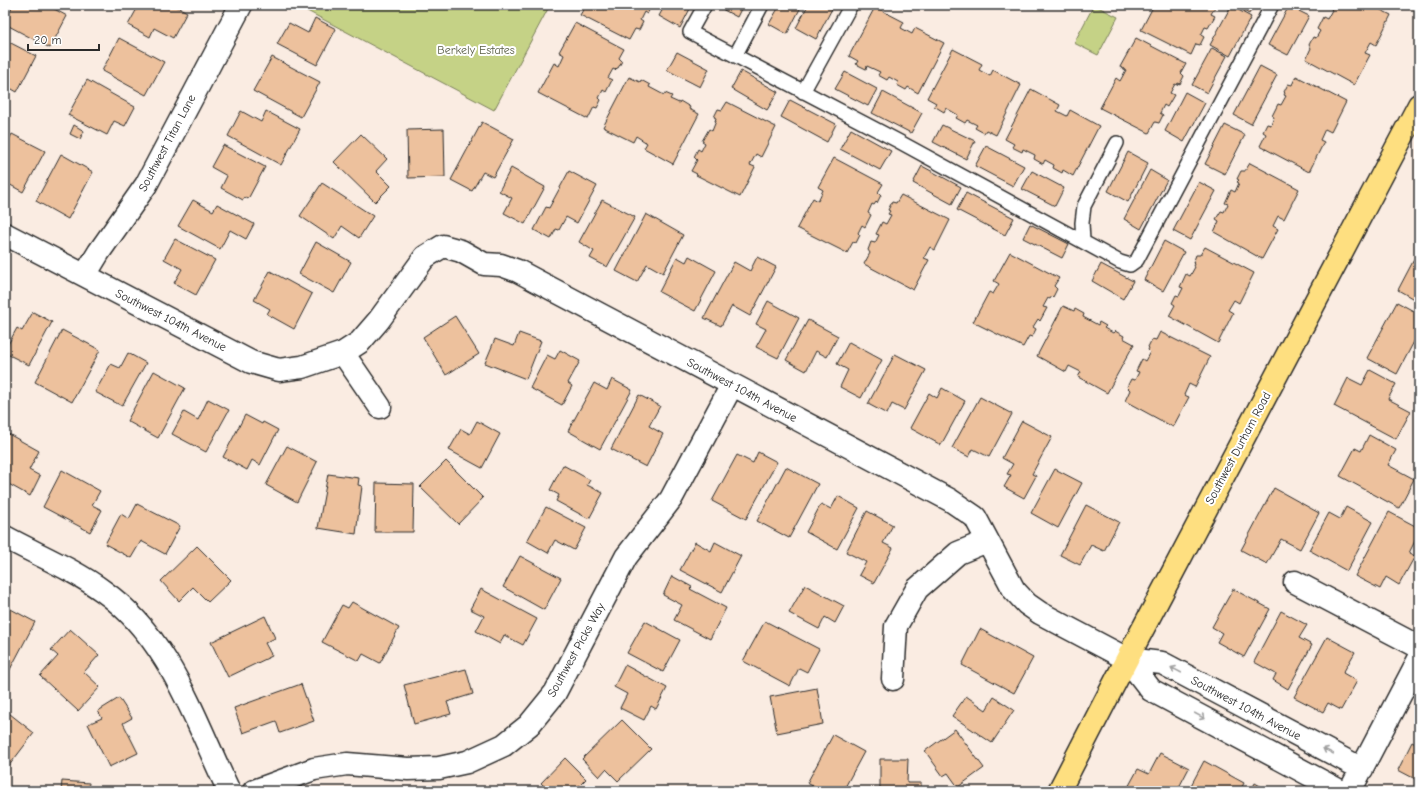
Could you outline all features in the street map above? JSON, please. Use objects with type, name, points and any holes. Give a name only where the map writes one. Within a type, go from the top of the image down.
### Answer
[{"type":"main road","name":"Southwest Durham Road","points":[[1059,791],[1419,105]]},
{"type":"street","name":"Southwest Titan Lane","points":[[85,275],[99,252],[146,185],[241,5]]},
{"type":"street","name":"Southwest 104th Avenue","points":[[5,234],[251,362],[279,370],[302,367],[343,353],[360,342],[379,320],[425,257],[442,246],[461,251],[484,264],[501,265],[518,271],[950,500],[975,517],[1014,590],[1027,604],[1040,612],[1127,659],[1162,663],[1362,769]]},
{"type":"street","points":[[343,353],[380,407]]},
{"type":"street","name":"Southwest Picks Way","points":[[254,791],[314,769],[348,764],[416,769],[439,768],[467,762],[504,745],[529,725],[555,693],[626,557],[671,499],[732,385]]},
{"type":"street","points":[[5,537],[72,572],[104,591],[145,630],[164,658],[192,710],[229,791]]},
{"type":"street","points":[[893,679],[896,626],[917,589],[958,553],[987,541]]},
{"type":"street","points":[[1295,582],[1419,647]]},
{"type":"street","name":"Southwest 104th Avenue","points":[[1127,659],[1151,690],[1340,791]]},
{"type":"street","points":[[1350,791],[1419,659]]},
{"type":"lane","points":[[704,5],[690,32],[1120,262],[1130,265],[1137,260],[1272,5]]},
{"type":"lane","points":[[735,56],[762,5]]},
{"type":"lane","points":[[803,92],[851,5]]},
{"type":"lane","points":[[1083,241],[1082,223],[1084,206],[1117,143]]},
{"type":"green space","name":"Berkely Estates","points":[[296,5],[550,5],[494,110]]},
{"type":"green space","points":[[1094,5],[1118,17],[1098,55],[1074,43]]},
{"type":"building","points":[[13,5],[47,5],[67,16],[50,48],[5,24],[5,20]]},
{"type":"building","points":[[139,5],[174,5],[187,12],[173,38],[154,28],[150,37],[128,25]]},
{"type":"building","points":[[586,5],[652,5],[647,14],[644,12],[640,20],[643,22],[639,30],[635,29],[629,40],[580,15]]},
{"type":"building","points":[[665,5],[692,5],[680,28],[659,16]]},
{"type":"building","points":[[721,5],[743,5],[737,17],[720,8]]},
{"type":"building","points":[[780,5],[802,5],[787,34],[769,24]]},
{"type":"building","points":[[808,5],[834,5],[816,39],[796,28]]},
{"type":"building","points":[[1154,5],[1216,5],[1211,14],[1215,16],[1208,28],[1205,27],[1201,35],[1204,37],[1200,45],[1196,44],[1191,55],[1141,30]]},
{"type":"building","points":[[1233,5],[1254,5],[1249,14]]},
{"type":"building","points":[[1329,5],[1371,5],[1391,15],[1376,45],[1371,42],[1365,53],[1370,55],[1354,85],[1306,59],[1311,48],[1309,45],[1313,37],[1316,38],[1320,31],[1317,29],[1323,17],[1327,19],[1332,10],[1330,8],[1331,6]]},
{"type":"building","points":[[1231,6],[1251,17],[1230,56],[1210,45]]},
{"type":"building","points":[[1289,6],[1309,16],[1288,55],[1268,45]]},
{"type":"building","points":[[875,7],[904,22],[901,28],[912,34],[915,28],[944,43],[918,93],[908,87],[906,90],[897,85],[898,82],[889,77],[887,80],[878,75],[880,72],[867,66],[866,69],[856,64],[858,61],[849,56]]},
{"type":"building","points":[[315,18],[336,29],[317,65],[277,44],[289,23],[308,33]]},
{"type":"building","points":[[575,23],[624,49],[619,58],[622,61],[618,68],[615,70],[613,69],[608,78],[612,80],[606,92],[603,90],[599,98],[601,100],[597,108],[594,107],[588,119],[538,93],[554,63],[559,66],[564,55],[559,52]]},
{"type":"building","points":[[119,38],[164,62],[146,95],[102,71]]},
{"type":"building","points":[[1136,38],[1186,64],[1181,73],[1184,76],[1180,84],[1175,84],[1170,93],[1174,95],[1167,107],[1164,105],[1160,113],[1163,115],[1159,123],[1155,122],[1149,133],[1100,108],[1116,78],[1120,81],[1126,70],[1120,67]]},
{"type":"building","points":[[5,40],[36,56],[17,92],[5,85]]},
{"type":"building","points":[[1212,48],[1227,56],[1207,93],[1192,85]]},
{"type":"building","points":[[953,49],[982,64],[979,70],[990,76],[993,70],[1021,85],[996,135],[986,130],[984,133],[975,128],[977,125],[967,120],[965,123],[956,118],[958,115],[946,108],[944,112],[934,106],[936,103],[927,98]]},
{"type":"building","points":[[677,52],[709,69],[700,87],[667,70]]},
{"type":"building","points":[[272,57],[320,82],[301,117],[253,91]]},
{"type":"building","points":[[1260,66],[1277,75],[1251,124],[1234,115]]},
{"type":"building","points":[[741,71],[778,92],[767,110],[731,89]]},
{"type":"building","points":[[845,72],[877,89],[868,106],[835,89]]},
{"type":"building","points":[[1296,76],[1346,102],[1331,132],[1325,129],[1320,140],[1324,142],[1309,172],[1260,146],[1266,134],[1263,132],[1267,124],[1271,125],[1274,117],[1272,116],[1278,104],[1281,105],[1286,96],[1284,95],[1284,92],[1288,84],[1292,85]]},
{"type":"building","points":[[629,77],[640,82],[641,80],[650,85],[649,87],[664,95],[665,93],[672,96],[670,99],[679,103],[680,101],[690,107],[689,109],[699,114],[673,164],[644,148],[647,143],[636,136],[633,142],[603,127]]},
{"type":"building","points":[[87,80],[135,107],[125,126],[114,121],[107,135],[68,115]]},
{"type":"building","points":[[1031,89],[1060,105],[1057,111],[1067,116],[1070,110],[1099,126],[1073,176],[1063,170],[1062,173],[1053,168],[1054,165],[1045,160],[1043,164],[1034,159],[1035,155],[1023,149],[1022,152],[1012,147],[1014,144],[1005,139]]},
{"type":"building","points":[[883,92],[922,113],[911,133],[872,113]]},
{"type":"building","points":[[1185,92],[1205,103],[1184,142],[1165,131]]},
{"type":"building","points":[[790,100],[836,124],[827,142],[781,117]]},
{"type":"building","points":[[727,102],[776,127],[761,157],[756,154],[750,165],[755,167],[740,197],[691,171],[697,160],[694,157],[698,149],[701,151],[705,143],[702,141],[709,129],[712,131],[716,121],[716,118],[714,117],[718,109],[722,110]]},
{"type":"building","points":[[241,111],[261,122],[266,111],[300,129],[281,165],[228,136]]},
{"type":"building","points":[[482,122],[514,139],[493,177],[483,172],[472,191],[451,180]]},
{"type":"building","points":[[74,125],[84,131],[80,139],[70,134]]},
{"type":"building","points":[[942,125],[975,141],[966,159],[933,142]]},
{"type":"building","points":[[1225,125],[1245,135],[1225,174],[1205,164]]},
{"type":"building","points":[[444,129],[445,177],[408,178],[407,130]]},
{"type":"building","points":[[851,129],[891,151],[880,170],[840,149]]},
{"type":"building","points":[[12,134],[45,151],[23,192],[5,182],[5,161],[8,156],[5,155],[5,147]]},
{"type":"building","points":[[361,134],[387,159],[376,171],[391,186],[375,202],[334,162]]},
{"type":"building","points":[[223,145],[265,167],[248,199],[245,197],[243,200],[221,188],[227,176],[211,167]]},
{"type":"building","points":[[986,146],[1024,166],[1013,186],[975,166]]},
{"type":"building","points":[[1128,152],[1148,163],[1128,202],[1108,191]]},
{"type":"building","points":[[61,154],[93,172],[68,219],[36,201]]},
{"type":"building","points":[[834,158],[883,184],[878,192],[881,195],[877,203],[876,202],[874,205],[872,204],[868,213],[871,215],[865,227],[862,225],[858,233],[860,235],[856,243],[853,242],[847,253],[797,228],[813,198],[818,201],[823,190],[818,187]]},
{"type":"building","points":[[1250,163],[1299,189],[1284,219],[1278,216],[1273,226],[1278,229],[1262,259],[1214,232],[1219,221],[1216,219],[1221,211],[1224,212],[1228,204],[1225,203],[1231,190],[1235,192],[1239,183],[1237,182],[1239,180],[1237,179],[1241,171],[1245,171]]},
{"type":"building","points":[[922,166],[961,187],[952,204],[913,183]]},
{"type":"building","points":[[511,168],[545,187],[525,224],[504,213],[512,198],[499,191]]},
{"type":"building","points":[[1150,170],[1167,180],[1141,229],[1124,219]]},
{"type":"building","points":[[569,171],[597,186],[577,223],[566,217],[559,230],[556,229],[551,239],[534,230],[546,207],[549,208]]},
{"type":"building","points":[[1032,171],[1064,188],[1055,206],[1022,189]]},
{"type":"building","points":[[1199,182],[1216,191],[1190,240],[1173,231]]},
{"type":"building","points":[[322,183],[373,216],[359,238],[342,226],[334,239],[300,216]]},
{"type":"building","points":[[966,193],[1014,218],[1005,235],[957,210]]},
{"type":"building","points":[[901,195],[950,220],[935,250],[930,247],[924,258],[929,260],[913,290],[864,264],[870,253],[868,250],[871,242],[875,243],[879,235],[876,234],[882,222],[886,224],[891,215],[888,214],[890,211],[888,210],[892,202],[896,203]]},
{"type":"building","points":[[193,200],[213,211],[217,204],[254,224],[246,239],[230,230],[220,249],[178,226]]},
{"type":"building","points":[[602,200],[635,217],[607,267],[590,258],[594,251],[579,242]]},
{"type":"building","points":[[646,214],[683,235],[663,273],[647,264],[637,282],[616,271]]},
{"type":"building","points":[[1030,224],[1069,244],[1062,258],[1023,238]]},
{"type":"building","points":[[175,239],[215,260],[196,295],[174,283],[182,269],[164,259]]},
{"type":"building","points":[[1164,241],[1184,252],[1163,291],[1144,280]]},
{"type":"building","points":[[316,242],[351,262],[334,293],[299,274]]},
{"type":"building","points":[[1205,247],[1254,273],[1239,303],[1234,300],[1228,310],[1233,313],[1218,343],[1169,316],[1175,305],[1172,303],[1176,295],[1179,296],[1183,288],[1180,287],[1186,274],[1190,276],[1195,267],[1193,266],[1193,263],[1196,255],[1200,255]]},
{"type":"building","points":[[1419,250],[1419,302],[1398,290]]},
{"type":"building","points":[[1010,252],[1059,278],[1054,286],[1057,289],[1053,297],[1052,296],[1050,299],[1048,298],[1043,307],[1047,308],[1040,321],[1038,319],[1033,327],[1036,329],[1032,337],[1029,336],[1023,347],[973,322],[989,292],[993,294],[999,284],[994,281]]},
{"type":"building","points":[[689,256],[716,271],[695,311],[659,292],[677,257],[686,262]]},
{"type":"building","points":[[757,257],[776,267],[750,316],[732,306],[721,326],[704,318],[734,262],[750,271]]},
{"type":"building","points":[[1101,264],[1133,281],[1123,299],[1092,281]]},
{"type":"building","points":[[270,271],[312,294],[294,329],[267,314],[270,309],[254,300]]},
{"type":"building","points":[[768,301],[799,318],[778,358],[756,347],[766,329],[756,324]]},
{"type":"building","points":[[1397,302],[1419,314],[1419,332],[1397,374],[1367,358]]},
{"type":"building","points":[[1063,306],[1074,311],[1075,309],[1084,314],[1083,317],[1098,325],[1099,322],[1106,326],[1104,328],[1113,333],[1115,331],[1124,336],[1123,338],[1134,344],[1107,393],[1078,377],[1081,372],[1069,366],[1066,372],[1037,356]]},
{"type":"building","points":[[33,312],[52,322],[29,365],[5,353],[5,350],[17,328],[22,331]]},
{"type":"building","points":[[455,316],[479,354],[446,375],[423,337]]},
{"type":"building","points":[[808,320],[838,336],[827,357],[816,351],[806,371],[786,360]]},
{"type":"building","points":[[62,330],[100,350],[72,402],[35,382]]},
{"type":"building","points":[[1160,332],[1210,357],[1195,387],[1189,384],[1184,395],[1189,397],[1173,427],[1125,401],[1130,390],[1127,387],[1131,379],[1135,380],[1139,372],[1136,371],[1142,359],[1145,361],[1150,352],[1148,347],[1152,339],[1156,340]]},
{"type":"building","points":[[519,333],[541,341],[526,379],[485,363],[495,339],[514,346]]},
{"type":"building","points":[[849,342],[882,360],[861,398],[840,387],[848,370],[837,364]]},
{"type":"building","points":[[560,350],[580,361],[568,383],[572,386],[562,405],[530,388],[547,355],[555,359]]},
{"type":"building","points":[[128,353],[146,363],[122,406],[95,392],[111,364],[120,368]]},
{"type":"building","points":[[895,354],[926,370],[904,410],[892,404],[887,414],[868,404]]},
{"type":"building","points":[[1370,370],[1396,384],[1388,399],[1411,411],[1396,439],[1334,406],[1348,378],[1362,385]]},
{"type":"building","points":[[154,371],[185,388],[158,438],[127,421]]},
{"type":"building","points":[[612,379],[632,390],[600,449],[568,431],[594,383],[607,390]]},
{"type":"building","points":[[942,388],[965,401],[941,445],[910,428],[929,393],[937,398]]},
{"type":"building","points":[[639,395],[660,406],[649,426],[663,434],[646,467],[611,449]]},
{"type":"building","points":[[980,397],[1012,414],[989,457],[973,449],[969,457],[952,448]]},
{"type":"building","points":[[208,399],[229,410],[206,452],[172,434],[184,412],[198,420]]},
{"type":"building","points":[[245,415],[278,430],[260,465],[252,460],[247,470],[223,457]]},
{"type":"building","points":[[477,421],[500,434],[482,468],[449,450],[461,429],[470,434]]},
{"type":"building","points":[[1022,421],[1052,437],[1032,474],[1036,476],[1024,498],[1004,487],[1011,475],[1007,474],[1013,464],[1002,458]]},
{"type":"building","points":[[5,432],[39,451],[29,470],[40,476],[30,496],[5,482]]},
{"type":"building","points":[[1369,435],[1396,450],[1388,465],[1414,479],[1399,508],[1340,476],[1355,448],[1361,451]]},
{"type":"building","points":[[287,446],[317,462],[297,502],[266,485]]},
{"type":"building","points":[[758,452],[777,462],[746,519],[712,501],[737,455],[753,463]]},
{"type":"building","points":[[446,461],[483,498],[458,524],[420,487]]},
{"type":"building","points":[[563,465],[590,480],[587,485],[603,493],[589,519],[556,501],[559,495],[550,490]]},
{"type":"building","points":[[786,467],[818,484],[789,538],[757,521]]},
{"type":"building","points":[[1055,469],[1082,483],[1058,528],[1031,513]]},
{"type":"building","points":[[62,470],[100,491],[92,505],[102,510],[90,532],[43,507]]},
{"type":"building","points":[[328,474],[359,478],[358,485],[362,486],[356,534],[318,528]]},
{"type":"building","points":[[376,483],[414,484],[413,532],[375,532]]},
{"type":"building","points":[[1274,488],[1319,513],[1300,549],[1281,539],[1267,564],[1241,550]]},
{"type":"building","points":[[838,496],[859,508],[837,549],[806,532],[821,504],[831,509]]},
{"type":"building","points":[[137,504],[180,526],[165,554],[141,541],[131,558],[105,544],[121,514],[129,519]]},
{"type":"building","points":[[1086,505],[1119,522],[1104,551],[1091,545],[1080,565],[1060,555]]},
{"type":"building","points":[[546,507],[586,528],[574,550],[555,540],[548,553],[527,541]]},
{"type":"building","points":[[1346,507],[1373,522],[1347,571],[1309,550],[1329,513],[1340,519]]},
{"type":"building","points":[[867,511],[893,525],[883,543],[893,548],[874,583],[859,575],[866,562],[846,552]]},
{"type":"building","points":[[1389,512],[1419,528],[1419,533],[1409,553],[1415,556],[1399,585],[1386,577],[1380,589],[1355,576]]},
{"type":"building","points":[[695,542],[711,551],[715,542],[741,556],[722,592],[680,570]]},
{"type":"building","points":[[197,546],[231,580],[208,602],[193,587],[179,601],[161,581]]},
{"type":"building","points":[[520,556],[561,578],[544,610],[503,587]]},
{"type":"building","points":[[672,576],[692,587],[690,589],[726,608],[710,639],[674,620],[682,605],[663,595]]},
{"type":"building","points":[[805,585],[844,606],[835,623],[825,617],[819,629],[789,613]]},
{"type":"building","points":[[481,589],[537,619],[523,645],[504,635],[500,644],[476,631],[484,616],[470,609]]},
{"type":"building","points":[[1233,589],[1270,609],[1244,657],[1217,642],[1222,633],[1212,627]]},
{"type":"building","points":[[352,602],[399,628],[380,663],[363,654],[359,661],[322,642],[342,605],[348,608]]},
{"type":"building","points":[[5,606],[35,622],[5,679]]},
{"type":"building","points":[[1281,611],[1307,625],[1299,638],[1312,645],[1288,689],[1273,680],[1276,674],[1254,662]]},
{"type":"building","points":[[265,616],[275,638],[265,643],[272,656],[228,677],[211,642]]},
{"type":"building","points":[[645,621],[680,640],[663,672],[627,653]]},
{"type":"building","points":[[765,621],[819,649],[807,672],[799,668],[790,686],[743,661]]},
{"type":"building","points":[[70,629],[99,655],[84,672],[100,687],[78,711],[40,676],[58,656],[51,650]]},
{"type":"building","points":[[980,629],[1033,658],[1014,693],[962,665]]},
{"type":"building","points":[[1327,637],[1355,652],[1343,673],[1357,681],[1341,710],[1328,703],[1323,712],[1294,697]]},
{"type":"building","points":[[625,665],[667,688],[656,709],[651,706],[644,720],[620,708],[627,694],[614,687]]},
{"type":"building","points":[[466,669],[473,694],[447,702],[451,714],[414,724],[404,685]]},
{"type":"building","points":[[301,684],[314,721],[280,733],[276,721],[243,733],[234,708]]},
{"type":"building","points":[[817,688],[823,724],[777,733],[770,697]]},
{"type":"building","points":[[966,696],[986,710],[994,697],[1014,710],[992,743],[952,716]]},
{"type":"building","points":[[119,698],[132,718],[123,723],[138,753],[109,767],[88,724],[102,718],[98,711]]},
{"type":"building","points":[[5,710],[34,733],[5,771]]},
{"type":"building","points":[[622,720],[651,749],[618,781],[606,769],[599,777],[582,759]]},
{"type":"building","points":[[955,729],[984,768],[958,787],[948,773],[943,776],[925,751]]},
{"type":"building","points":[[833,735],[864,752],[843,791],[822,791],[807,783]]},
{"type":"building","points":[[1412,742],[1419,746],[1419,781],[1398,770]]},
{"type":"building","points":[[1160,753],[1189,768],[1177,791],[1126,791],[1138,769],[1149,774]]},
{"type":"building","points":[[565,758],[586,779],[576,789],[578,791],[549,791],[541,783]]},
{"type":"building","points":[[880,759],[908,759],[907,783],[921,783],[921,791],[880,791]]},
{"type":"building","points":[[1204,761],[1244,783],[1240,791],[1188,791]]},
{"type":"building","points":[[62,781],[89,783],[88,791],[61,791]]},
{"type":"building","points":[[1419,781],[1419,791],[1414,791]]},
{"type":"building","points":[[1255,783],[1269,791],[1251,791]]}]
